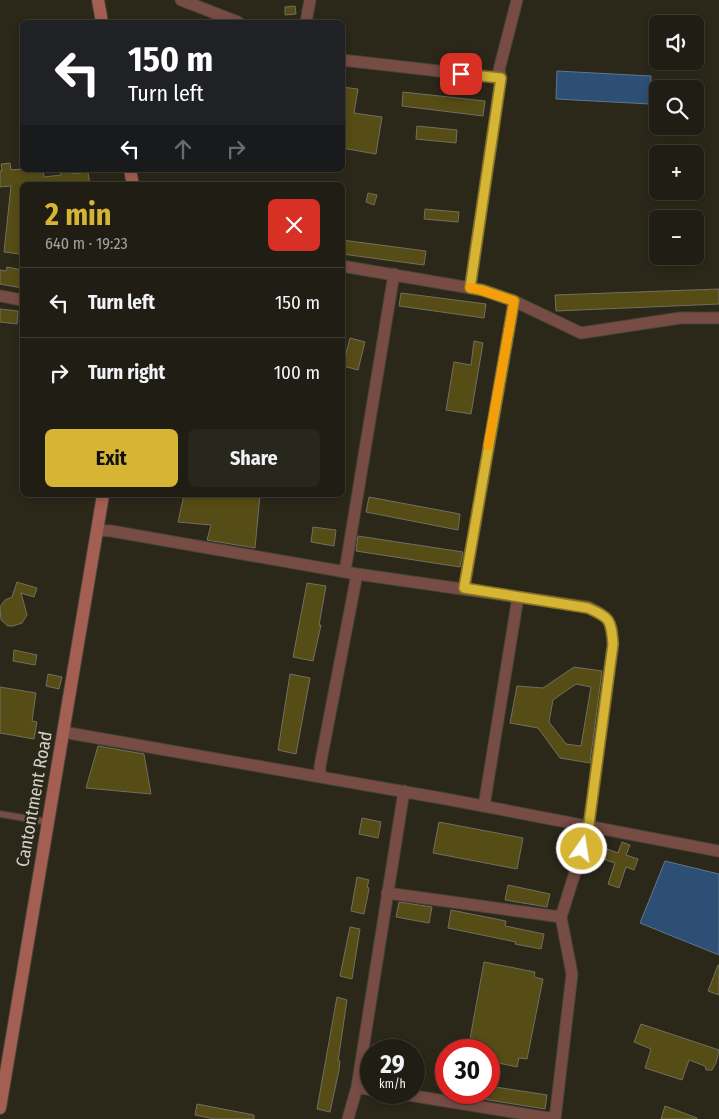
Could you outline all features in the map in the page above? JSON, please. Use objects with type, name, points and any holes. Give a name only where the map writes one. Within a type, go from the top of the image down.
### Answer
[{"type":"street","points":[[98,0],[102,20]]},
{"type":"street","points":[[182,0],[233,20]]},
{"type":"street","points":[[306,20],[310,0]]},
{"type":"street","points":[[470,288],[501,78],[499,70],[517,0]]},
{"type":"street","points":[[345,60],[501,78]]},
{"type":"street","points":[[345,266],[482,290],[514,301],[581,333],[680,318],[719,318]]},
{"type":"street","points":[[320,776],[394,274]]},
{"type":"street","points":[[0,296],[20,300]]},
{"type":"street","points":[[464,588],[514,301]]},
{"type":"street","name":"Cantontment Road","points":[[0,1108],[4,1054],[48,822],[103,497]]},
{"type":"street","points":[[97,530],[351,572],[588,608],[603,615],[612,624],[613,644],[588,831],[561,918],[572,974],[555,1119],[425,1098]]},
{"type":"street","points":[[484,806],[518,597]]},
{"type":"street","points":[[63,732],[404,791],[719,851]]},
{"type":"street","points":[[348,1119],[357,1087],[404,791]]},
{"type":"street","points":[[387,893],[561,918]]},
{"type":"lane","points":[[0,814],[48,822]]},
{"type":"water","points":[[557,71],[651,76],[651,80],[649,80],[649,104],[556,99]]},
{"type":"water","points":[[665,861],[719,874],[719,955],[640,923]]},
{"type":"building","points":[[295,6],[296,14],[285,15],[285,7]]},
{"type":"building","points":[[345,87],[358,89],[354,113],[382,117],[376,154],[345,149]]},
{"type":"building","points":[[403,92],[485,101],[483,116],[402,106]]},
{"type":"building","points":[[417,126],[457,130],[456,143],[416,139]]},
{"type":"building","points":[[10,163],[11,170],[20,169],[20,172],[43,172],[44,177],[61,175],[60,172],[72,172],[72,174],[88,172],[90,182],[20,182],[20,254],[4,252],[11,186],[0,187],[1,164]]},
{"type":"building","points":[[368,193],[377,195],[374,205],[366,202]]},
{"type":"building","points":[[425,209],[459,212],[458,222],[424,219]]},
{"type":"building","points":[[345,240],[426,251],[424,265],[345,254]]},
{"type":"building","points":[[7,267],[20,270],[20,288],[0,284],[0,270],[6,271]]},
{"type":"building","points":[[719,289],[719,304],[556,311],[555,295]]},
{"type":"building","points":[[401,293],[486,304],[484,318],[399,306]]},
{"type":"building","points":[[0,309],[18,311],[17,324],[0,322]]},
{"type":"building","points":[[350,338],[365,342],[358,370],[345,367]]},
{"type":"building","points":[[474,341],[483,343],[471,414],[446,410],[454,362],[471,365]]},
{"type":"building","points":[[184,497],[260,497],[255,548],[207,540],[211,525],[178,522]]},
{"type":"building","points":[[369,497],[460,514],[458,530],[366,512]]},
{"type":"building","points":[[313,527],[336,530],[334,546],[311,542]]},
{"type":"building","points":[[358,536],[463,552],[460,567],[356,551]]},
{"type":"building","points":[[17,582],[37,588],[34,597],[21,593],[27,615],[22,623],[8,626],[1,620],[0,607],[5,600],[12,597]]},
{"type":"building","points":[[307,583],[326,586],[319,625],[321,625],[313,661],[293,657]]},
{"type":"building","points":[[14,650],[37,655],[35,665],[13,661]]},
{"type":"building","points":[[574,667],[602,671],[590,763],[560,758],[538,728],[510,723],[517,686],[543,688]],"holes":[[[576,684],[591,687],[581,746],[566,744],[549,722],[553,700]]]},
{"type":"building","points":[[48,674],[62,677],[59,689],[46,686]]},
{"type":"building","points":[[290,674],[310,678],[296,754],[278,750]]},
{"type":"building","points":[[0,687],[36,693],[32,721],[37,722],[34,739],[0,733]]},
{"type":"building","points":[[98,746],[144,754],[151,794],[86,788]]},
{"type":"building","points":[[362,818],[381,822],[378,838],[359,834]]},
{"type":"building","points":[[439,822],[523,838],[517,869],[433,853]]},
{"type":"building","points":[[622,842],[630,845],[626,855],[638,859],[634,870],[626,867],[619,888],[608,884],[615,863],[603,859],[607,849],[618,853]]},
{"type":"building","points":[[357,877],[369,880],[364,914],[351,911]]},
{"type":"building","points":[[508,885],[550,894],[547,907],[505,900]]},
{"type":"building","points":[[399,902],[432,907],[429,923],[396,917]]},
{"type":"building","points":[[451,910],[506,921],[505,926],[544,934],[541,949],[448,928]]},
{"type":"building","points":[[350,927],[360,929],[352,979],[340,976]]},
{"type":"building","points":[[484,962],[535,972],[534,977],[543,979],[527,1059],[519,1058],[517,1067],[500,1063],[500,1039],[470,1039]]},
{"type":"building","points":[[719,965],[719,995],[708,991]]},
{"type":"building","points":[[337,997],[347,1000],[338,1061],[340,1061],[339,1070],[330,1112],[317,1109]]},
{"type":"building","points":[[641,1024],[719,1050],[712,1070],[706,1070],[705,1066],[689,1060],[682,1080],[645,1068],[651,1049],[634,1042]]},
{"type":"building","points":[[500,1088],[547,1095],[545,1109],[500,1102]]},
{"type":"building","points":[[197,1104],[254,1115],[254,1119],[215,1119],[195,1115]]},
{"type":"building","points":[[665,1106],[697,1118],[697,1119],[661,1119]]},
{"type":"slow traffic","points":[[470,287],[514,301],[488,446]]},
{"type":"route","points":[[461,74],[501,78],[470,288],[514,301],[464,588],[588,608],[603,615],[612,624],[613,644],[588,831],[582,849]]}]
